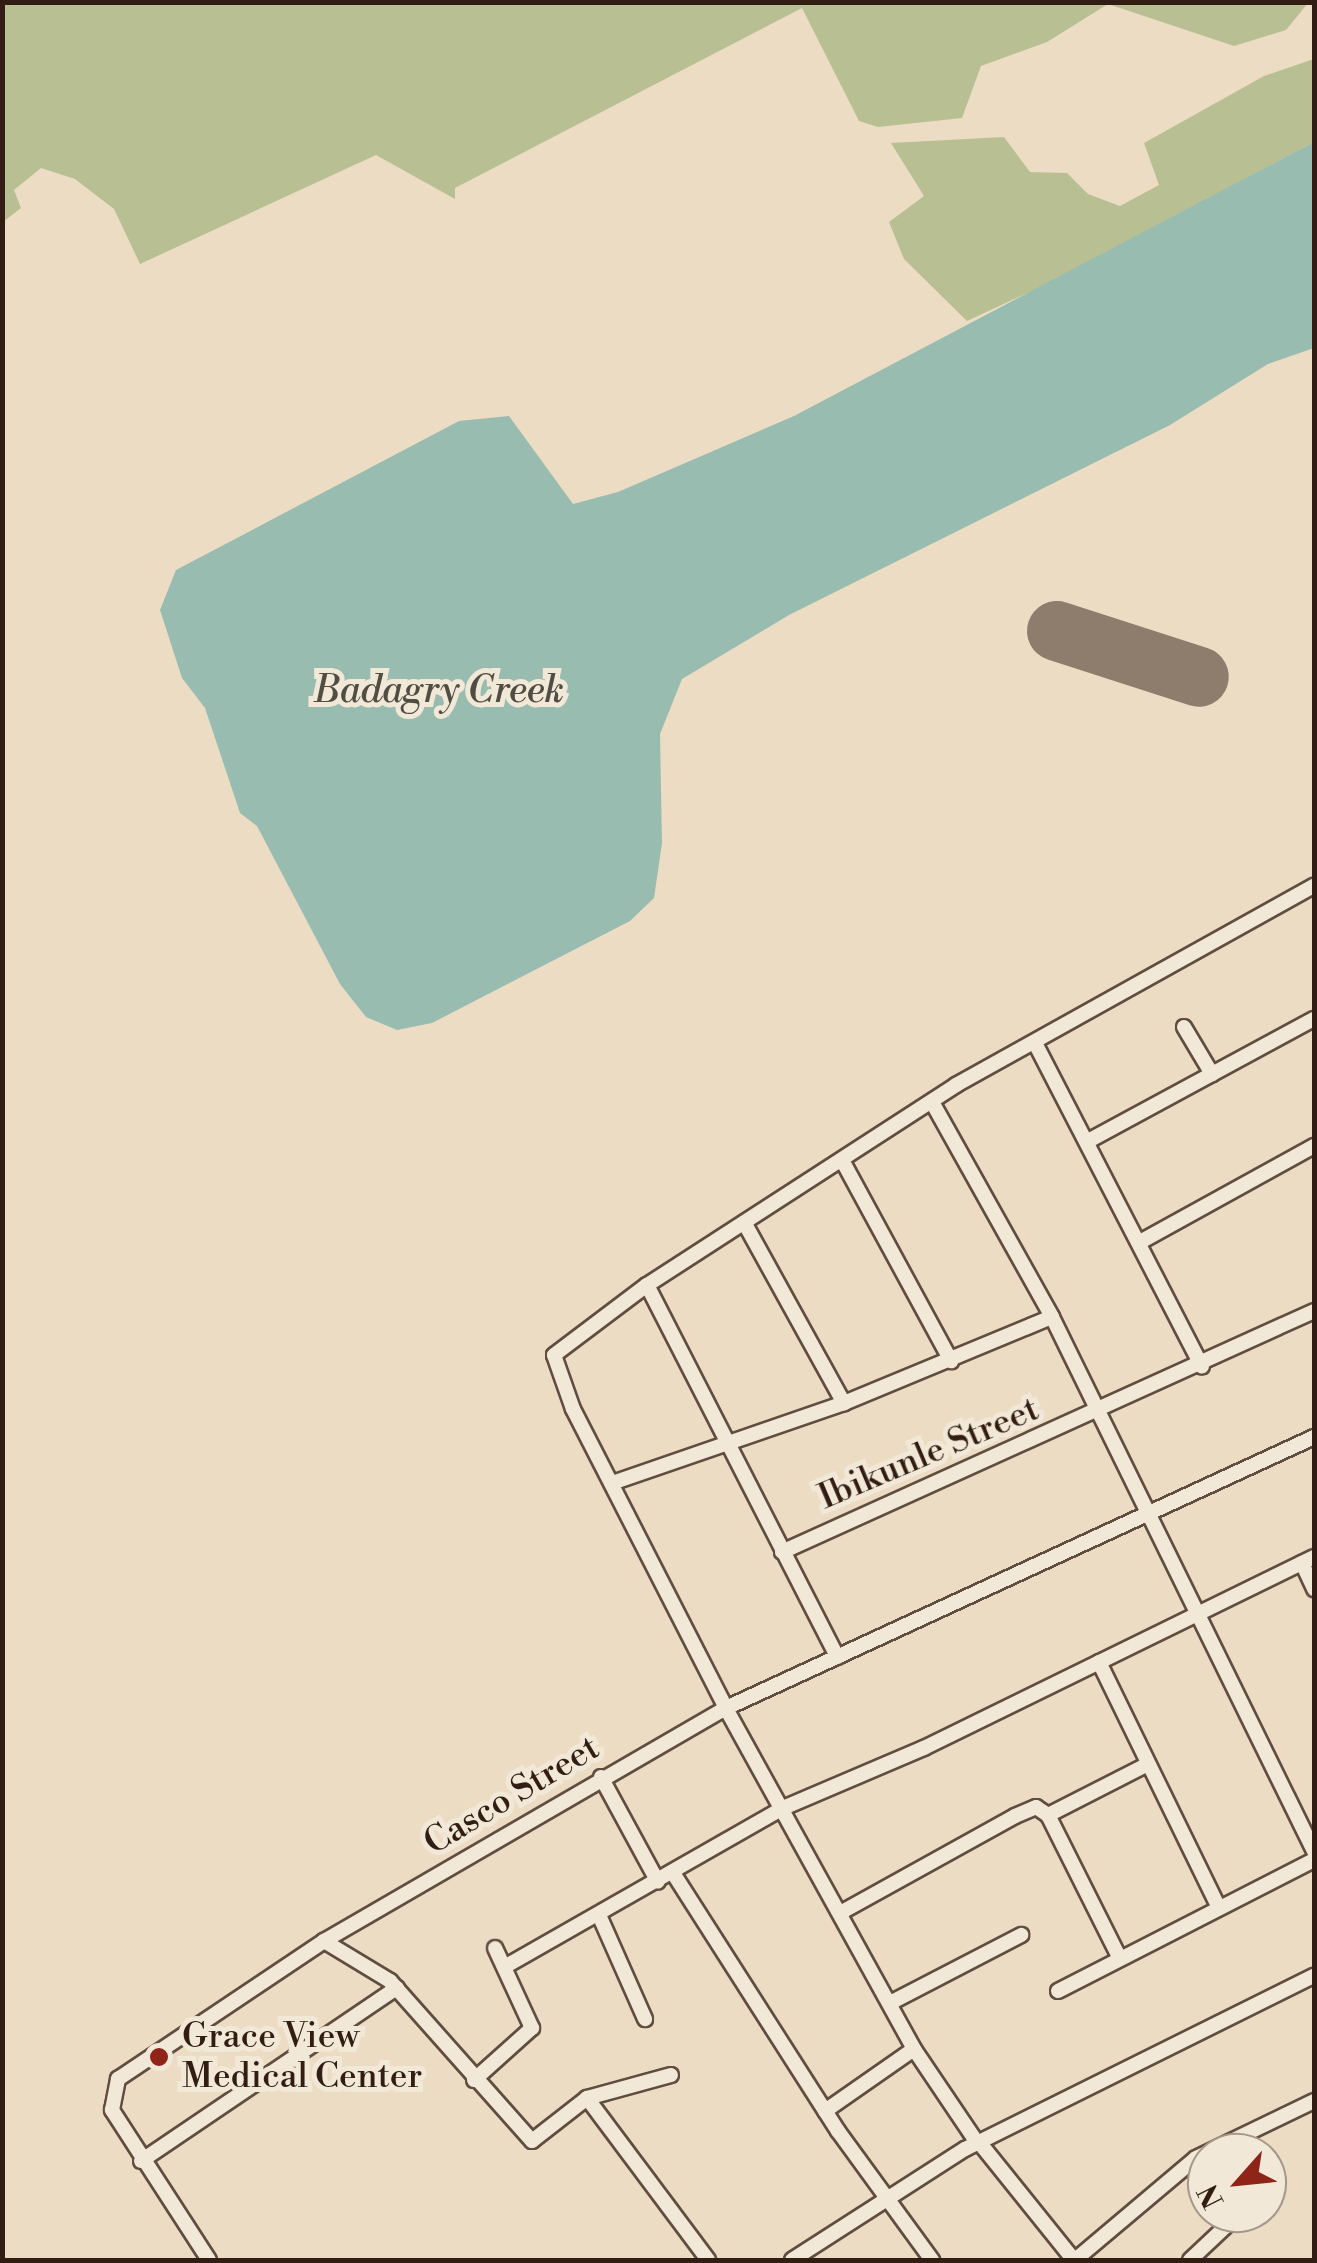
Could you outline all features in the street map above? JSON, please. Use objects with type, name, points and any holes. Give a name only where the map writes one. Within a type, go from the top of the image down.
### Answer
[{"type":"street","points":[[1314,886],[932,1102],[647,1285],[554,1356],[573,1408],[615,1482],[726,1708],[914,2048],[981,2145],[1080,2259],[1196,2158],[1314,2102]]},
{"type":"street","points":[[1090,1140],[1314,1019]]},
{"type":"street","points":[[1184,1027],[1212,1074]]},
{"type":"street","points":[[1035,1043],[1090,1140],[1202,1366]]},
{"type":"street","points":[[932,1102],[1052,1317],[1314,1851]]},
{"type":"street","points":[[1140,1242],[1314,1146]]},
{"type":"street","points":[[842,1160],[952,1362]]},
{"type":"street","points":[[745,1224],[844,1403]]},
{"type":"street","points":[[647,1285],[837,1656]]},
{"type":"street","name":"Ibikunle Street","points":[[782,1552],[895,1497],[1100,1414],[1314,1311]]},
{"type":"street","points":[[615,1482],[844,1403],[952,1362],[1052,1317]]},
{"type":"street","name":"Casco Street","points":[[208,2260],[112,2110],[118,2079],[324,1941],[726,1708],[1150,1518],[1314,1437]]},
{"type":"street","points":[[506,1966],[782,1808],[1200,1615],[1308,1560],[1314,1589]]},
{"type":"street","points":[[1099,1662],[1217,1904]]},
{"type":"street","points":[[1048,1815],[1146,1765]]},
{"type":"street","points":[[601,1777],[658,1882]]},
{"type":"street","points":[[840,1913],[1036,1807],[1048,1815],[1119,1957]]},
{"type":"street","points":[[1058,1991],[1217,1904],[1314,1860]]},
{"type":"street","points":[[673,1873],[825,2111],[932,2260]]},
{"type":"street","points":[[599,1915],[645,2020]]},
{"type":"street","points":[[890,2003],[1020,1935]]},
{"type":"street","points":[[324,1941],[398,1988],[474,2080],[532,2141],[587,2098],[671,2075]]},
{"type":"street","points":[[474,2080],[532,2028],[495,1948]]},
{"type":"street","points":[[792,2260],[981,2145],[1314,1976]]},
{"type":"street","points":[[142,2161],[398,1988]]},
{"type":"street","points":[[825,2111],[914,2048]]},
{"type":"street","points":[[587,2098],[708,2260]]},
{"type":"street","points":[[1190,2260],[1219,2233]]},
{"type":"green space","points":[[3,2],[1308,3],[1286,30],[1234,46],[1108,4],[1047,42],[981,66],[962,118],[878,127],[859,121],[802,8],[455,188],[455,199],[376,155],[140,264],[114,209],[75,179],[41,168],[14,190],[21,208],[3,222]]},
{"type":"green space","points":[[1314,59],[1314,142],[1066,275],[967,321],[904,259],[889,222],[924,196],[891,143],[1004,137],[1030,172],[1067,173],[1088,194],[1120,206],[1159,185],[1144,143],[1264,76]]},
{"type":"water","name":"Badagry Creek","points":[[1314,142],[1314,348],[1268,364],[1170,425],[789,615],[682,679],[660,734],[662,843],[654,898],[630,921],[432,1023],[397,1030],[366,1017],[340,984],[257,826],[240,813],[205,708],[182,678],[160,610],[176,570],[459,421],[509,416],[573,504],[618,492],[794,416]]},
{"type":"runway","points":[[1057,631],[1199,677]]},
{"type":"place","name":"Grace View Medical Center","points":[[159,2057]]}]
